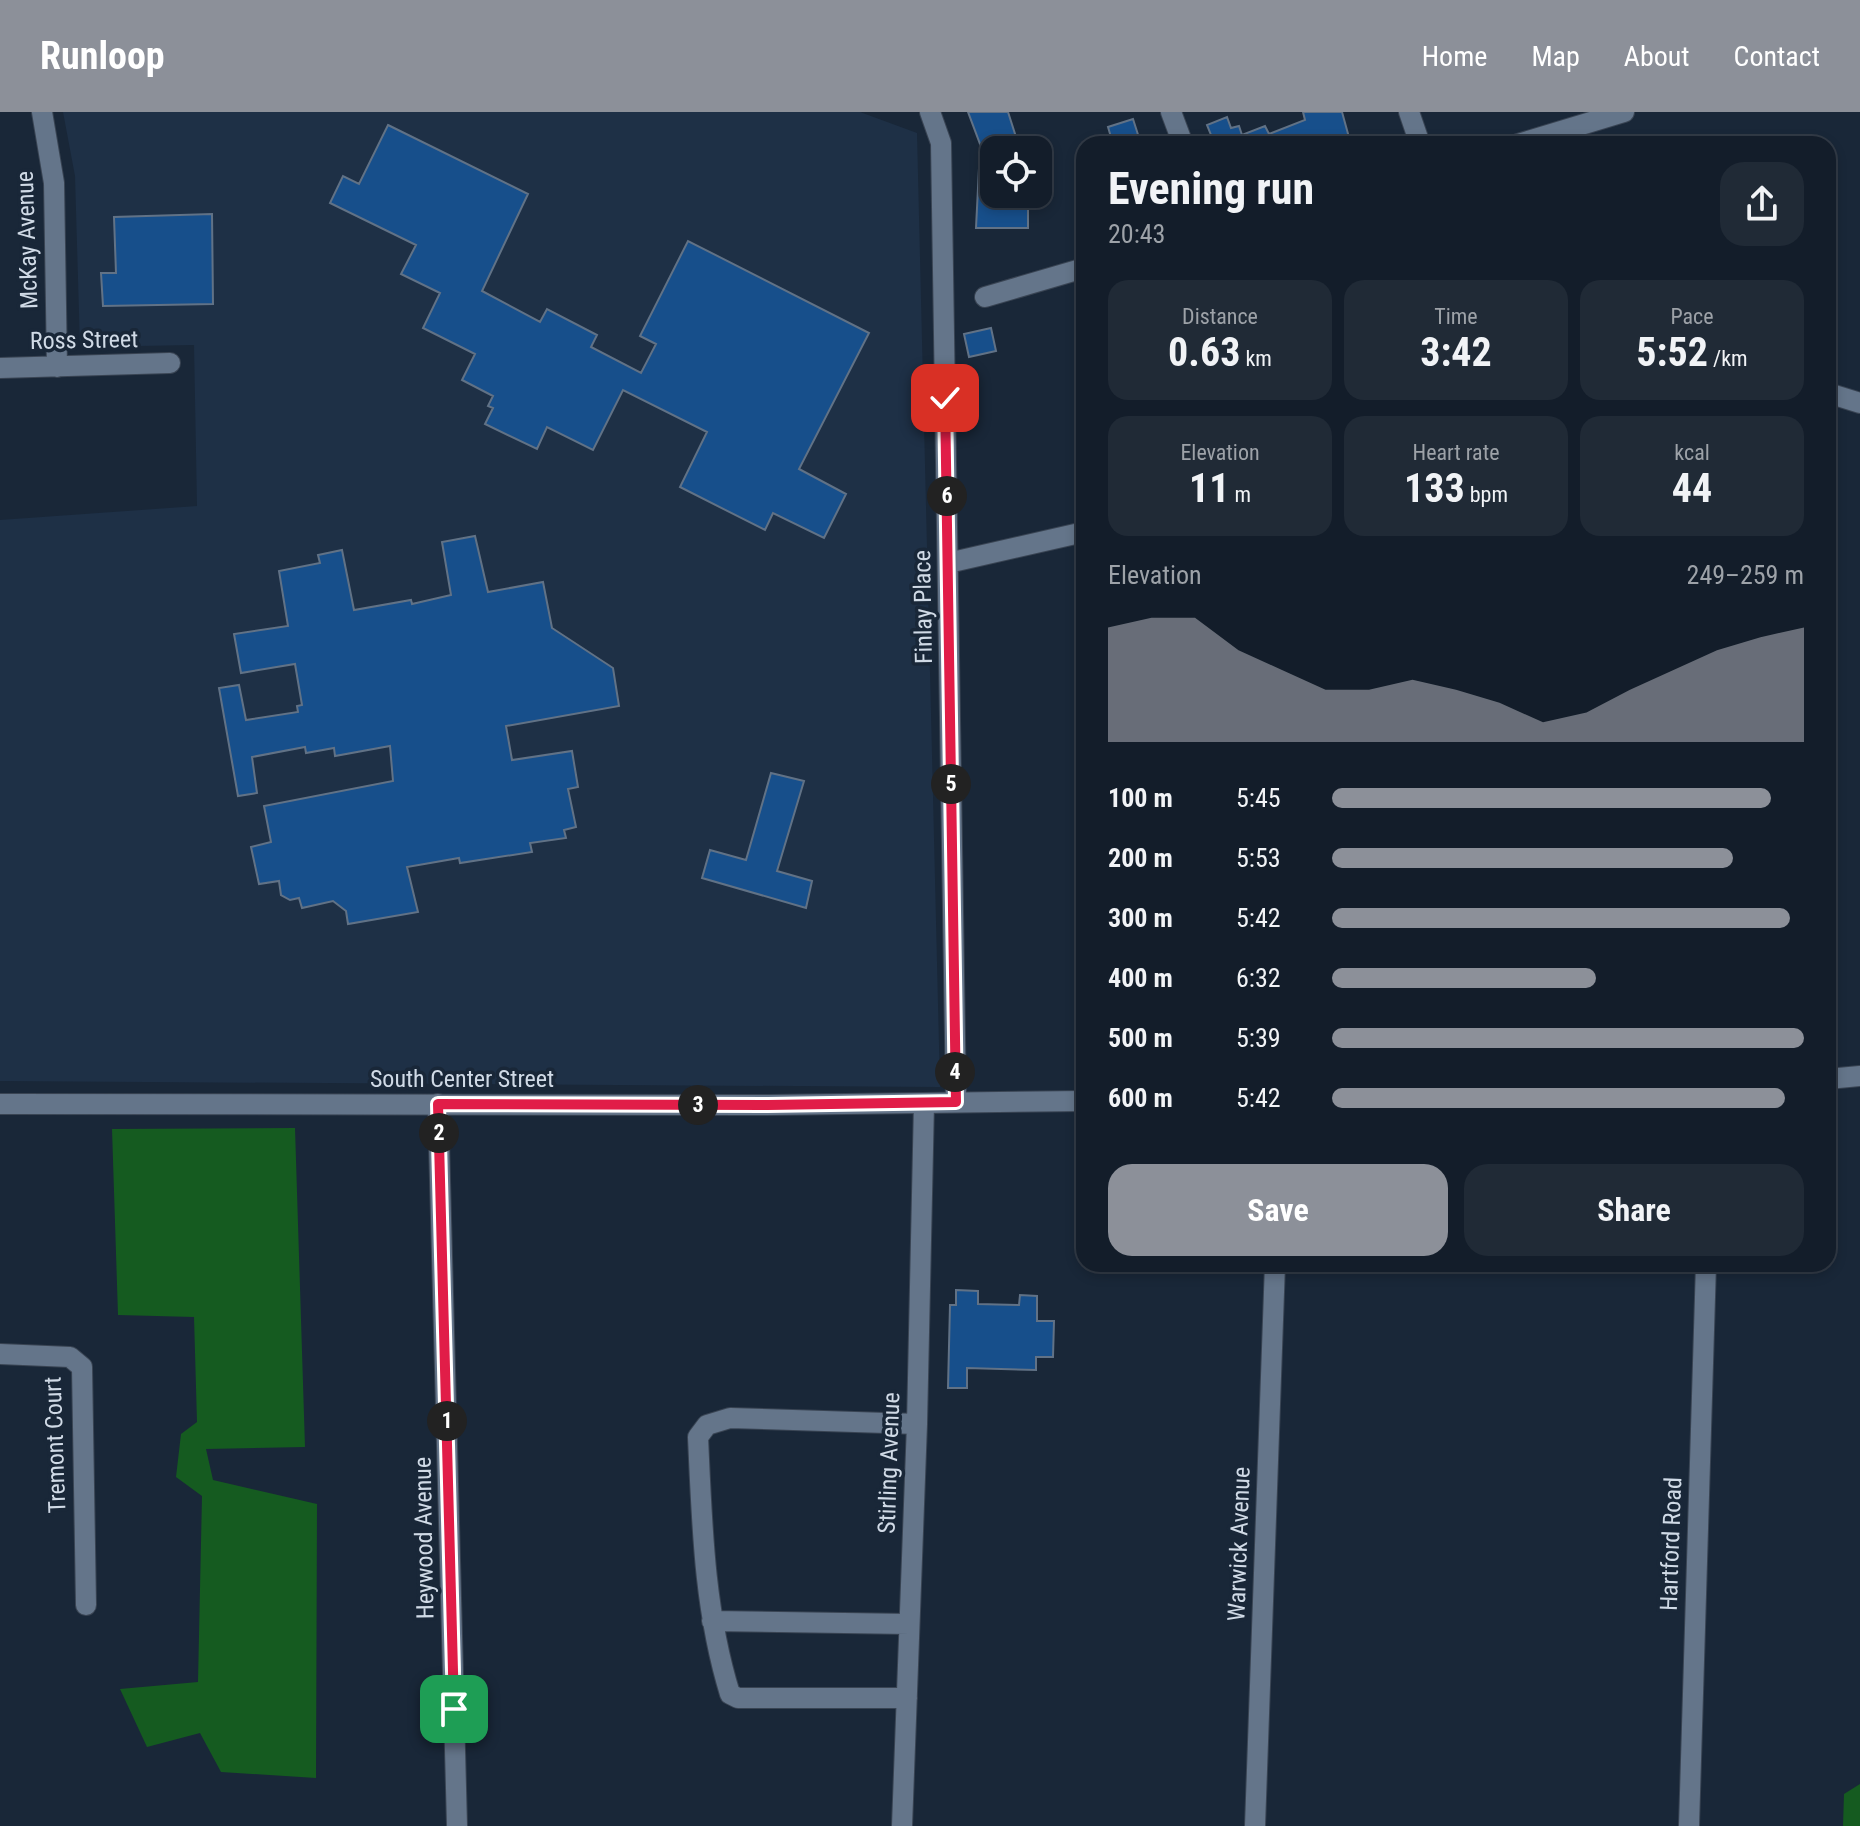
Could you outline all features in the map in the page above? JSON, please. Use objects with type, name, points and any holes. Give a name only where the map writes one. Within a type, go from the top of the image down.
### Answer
[{"type":"street","name":"McKay Avenue","points":[[42,112],[54,183],[57,367]]},
{"type":"street","name":"Finlay Place","points":[[930,112],[941,143],[956,1102]]},
{"type":"street","points":[[1171,112],[1180,136]]},
{"type":"street","points":[[1409,112],[1417,136]]},
{"type":"street","points":[[1544,136],[1624,112]]},
{"type":"street","points":[[985,297],[1076,270]]},
{"type":"street","name":"Ross Street","points":[[0,368],[170,363]]},
{"type":"street","points":[[1836,393],[1860,384]]},
{"type":"street","points":[[1836,395],[1860,403]]},
{"type":"street","points":[[948,563],[1076,534]]},
{"type":"street","points":[[1836,1078],[1860,1076]]},
{"type":"street","name":"South Center Street","points":[[0,1104],[1076,1101]]},
{"type":"street","name":"Stirling Avenue","points":[[902,1826],[917,1424],[924,1103]]},
{"type":"street","name":"Heywood Avenue","points":[[438,1104],[457,1826]]},
{"type":"street","name":"Warwick Avenue","points":[[1255,1826],[1275,1272]]},
{"type":"street","name":"Hartford Road","points":[[1689,1826],[1706,1272]]},
{"type":"street","name":"Tremont Court","points":[[0,1354],[70,1357],[82,1367],[86,1605]]},
{"type":"street","points":[[907,1698],[738,1698],[730,1694],[712,1621],[703,1561],[698,1437],[707,1425],[730,1418],[917,1424]]},
{"type":"street","points":[[712,1621],[909,1624]]},
{"type":"shaded area","points":[[63,112],[860,112],[917,133],[940,1087],[0,1081],[0,520],[197,506],[194,345],[80,347],[75,176]]},
{"type":"green space","points":[[295,1128],[305,1447],[206,1449],[213,1480],[317,1504],[316,1778],[221,1772],[200,1733],[147,1747],[120,1689],[198,1682],[202,1496],[176,1477],[181,1434],[197,1422],[194,1317],[118,1315],[112,1129]]},
{"type":"green space","points":[[1860,1784],[1860,1826],[1843,1826],[1844,1794]]},
{"type":"building","points":[[968,112],[1008,112],[1016,136],[980,136],[980,144]]},
{"type":"building","points":[[1303,112],[1342,112],[1349,136],[1208,136],[1211,135],[1207,125],[1227,117],[1231,128],[1239,126],[1242,135],[1265,126],[1269,134],[1305,120]]},
{"type":"building","points":[[1133,119],[1138,136],[1111,136],[1108,127]]},
{"type":"building","points":[[388,125],[528,194],[482,291],[540,322],[547,309],[597,335],[591,347],[641,373],[656,344],[640,336],[688,241],[869,333],[799,469],[846,494],[824,538],[773,513],[765,530],[680,487],[707,432],[623,390],[593,450],[547,427],[537,449],[485,424],[493,408],[488,406],[493,396],[462,380],[475,354],[423,328],[440,293],[401,274],[416,245],[330,203],[343,176],[359,184]]},
{"type":"building","points":[[979,168],[980,208],[1028,208],[1028,228],[976,228]]},
{"type":"building","points":[[212,214],[213,304],[103,306],[101,273],[116,273],[114,217]]},
{"type":"building","points":[[991,328],[996,351],[969,357],[964,334]]},
{"type":"building","points":[[475,536],[488,592],[543,582],[552,628],[613,668],[619,706],[506,726],[512,760],[572,751],[578,787],[568,789],[576,827],[564,830],[566,838],[530,843],[532,852],[460,863],[459,858],[407,867],[418,912],[348,924],[346,911],[333,901],[302,908],[299,898],[290,900],[281,895],[279,881],[259,884],[251,847],[271,842],[264,806],[393,781],[390,746],[335,756],[334,748],[306,753],[305,747],[252,757],[257,793],[238,796],[219,688],[239,685],[246,720],[298,712],[297,706],[302,705],[295,664],[241,673],[234,634],[288,626],[279,571],[320,563],[318,555],[342,550],[354,610],[411,600],[412,604],[451,595],[442,542]]},
{"type":"building","points":[[771,773],[804,781],[777,871],[812,881],[806,908],[702,878],[710,850],[746,860]]},
{"type":"building","points":[[956,1290],[978,1291],[978,1304],[1019,1305],[1020,1295],[1037,1296],[1037,1321],[1054,1321],[1053,1357],[1036,1357],[1036,1370],[967,1368],[967,1388],[948,1388],[950,1305],[956,1305]]},
{"type":"route","points":[[454,1709],[438,1104],[956,1102],[945,398]]}]
